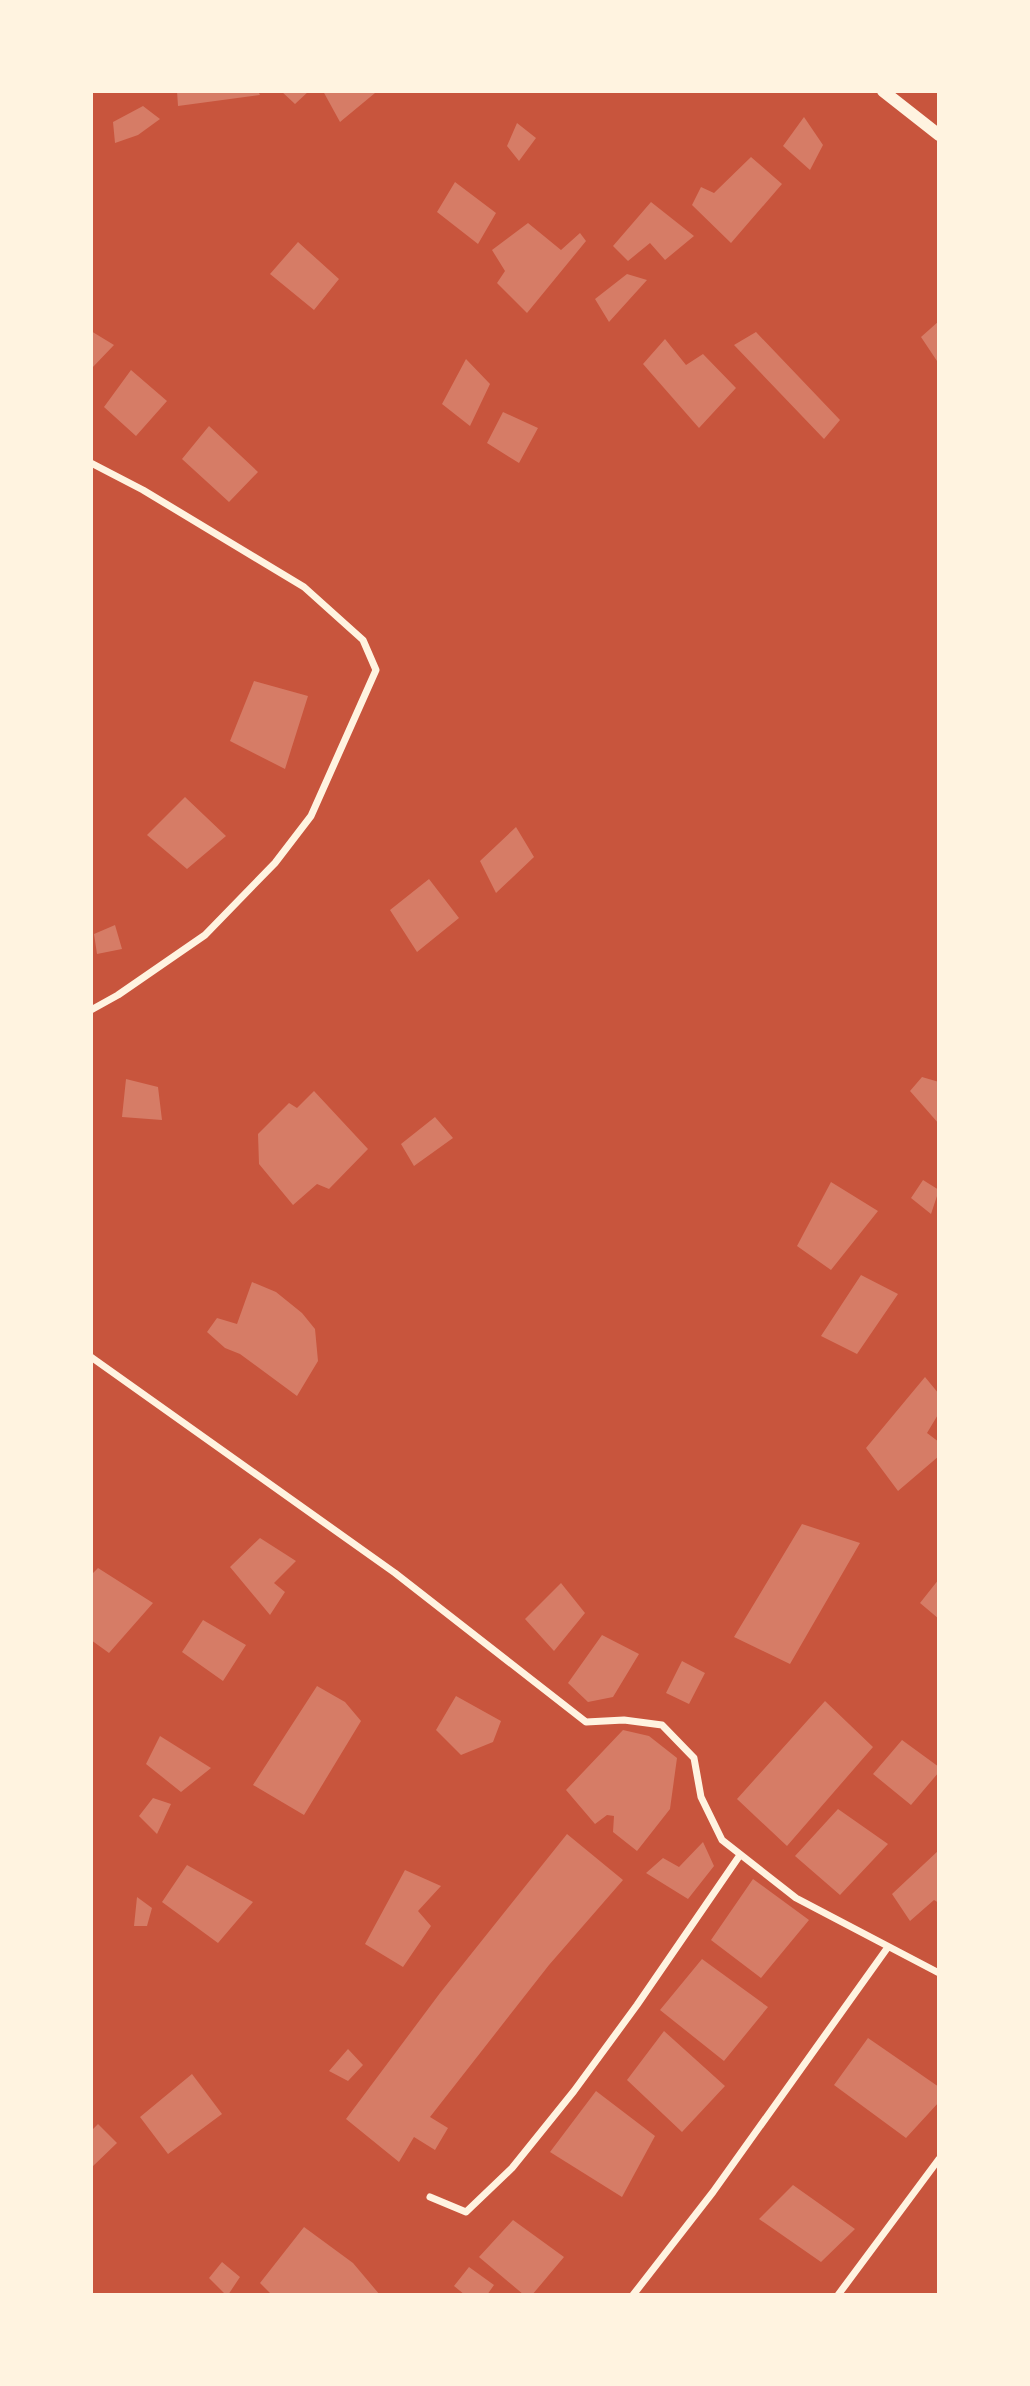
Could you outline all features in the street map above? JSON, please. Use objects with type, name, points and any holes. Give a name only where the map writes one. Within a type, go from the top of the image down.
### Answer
[{"type":"street","points":[[883,91],[939,135]]},
{"type":"street","points":[[91,463],[143,490],[304,587],[363,640],[376,670],[311,816],[275,863],[205,934],[118,995],[91,1010]]},
{"type":"street","points":[[91,1357],[395,1573],[586,1722],[624,1720],[662,1725],[694,1758],[701,1797],[722,1840],[796,1898],[939,1973]]},
{"type":"street","points":[[429,2197],[466,2211],[512,2168],[574,2091],[637,2005],[740,1855]]},
{"type":"street","points":[[632,2295],[713,2192],[888,1947]]},
{"type":"street","points":[[838,2295],[939,2159]]},
{"type":"building","points":[[177,91],[258,91],[260,95],[178,106]]},
{"type":"building","points":[[281,91],[309,91],[295,104]]},
{"type":"building","points":[[323,91],[373,91],[375,93],[340,122]]},
{"type":"building","points":[[143,106],[160,119],[138,135],[115,143],[113,122]]},
{"type":"building","points":[[804,117],[823,145],[810,170],[783,146]]},
{"type":"building","points":[[517,123],[536,138],[519,161],[507,146]]},
{"type":"building","points":[[751,157],[782,184],[731,243],[692,205],[701,187],[714,193]]},
{"type":"building","points":[[455,182],[496,213],[478,244],[437,212]]},
{"type":"building","points":[[651,202],[694,236],[665,260],[650,243],[628,261],[613,246]]},
{"type":"building","points":[[528,223],[561,250],[580,233],[586,241],[527,313],[497,283],[505,271],[492,250]]},
{"type":"building","points":[[298,242],[339,279],[314,310],[270,274]]},
{"type":"building","points":[[627,274],[647,280],[609,322],[595,299]]},
{"type":"building","points":[[939,321],[939,364],[921,337]]},
{"type":"building","points":[[91,331],[114,345],[91,369]]},
{"type":"building","points":[[756,332],[840,420],[824,439],[734,345]]},
{"type":"building","points":[[665,339],[686,365],[703,354],[736,388],[699,428],[643,364]]},
{"type":"building","points":[[466,359],[490,384],[470,426],[442,404]]},
{"type":"building","points":[[131,370],[167,401],[136,436],[104,407]]},
{"type":"building","points":[[503,412],[538,428],[519,463],[487,443]]},
{"type":"building","points":[[209,426],[258,472],[229,502],[182,459]]},
{"type":"building","points":[[254,681],[308,696],[285,769],[230,741]]},
{"type":"building","points":[[185,797],[226,836],[187,869],[147,835]]},
{"type":"building","points":[[516,827],[534,857],[496,893],[480,861]]},
{"type":"building","points":[[429,879],[459,918],[417,952],[390,910]]},
{"type":"building","points":[[115,925],[122,949],[97,954],[94,934]]},
{"type":"building","points":[[922,1077],[939,1082],[939,1124],[910,1091]]},
{"type":"building","points":[[126,1079],[158,1087],[162,1120],[122,1117]]},
{"type":"building","points":[[314,1091],[368,1149],[329,1189],[317,1184],[293,1205],[259,1164],[258,1134],[289,1103],[297,1108]]},
{"type":"building","points":[[435,1117],[453,1138],[414,1166],[401,1144]]},
{"type":"building","points":[[923,1180],[939,1190],[931,1214],[911,1198]]},
{"type":"building","points":[[831,1182],[878,1211],[831,1270],[797,1246]]},
{"type":"building","points":[[861,1275],[898,1294],[857,1354],[821,1336]]},
{"type":"building","points":[[252,1282],[276,1292],[302,1313],[315,1329],[318,1361],[297,1396],[240,1354],[225,1348],[207,1332],[217,1318],[237,1324]]},
{"type":"building","points":[[925,1377],[939,1394],[939,1413],[927,1433],[939,1442],[939,1456],[898,1491],[866,1448]]},
{"type":"building","points":[[802,1524],[860,1543],[790,1664],[734,1637]]},
{"type":"building","points":[[260,1538],[296,1561],[274,1583],[285,1592],[270,1615],[230,1567]]},
{"type":"building","points":[[98,1568],[153,1603],[109,1653],[91,1640],[91,1575]]},
{"type":"building","points":[[939,1579],[939,1619],[920,1603]]},
{"type":"building","points":[[561,1583],[585,1613],[554,1651],[525,1619]]},
{"type":"building","points":[[203,1620],[246,1645],[223,1681],[182,1652]]},
{"type":"building","points":[[602,1635],[639,1654],[613,1697],[588,1702],[568,1683]]},
{"type":"building","points":[[682,1661],[705,1673],[689,1704],[666,1693]]},
{"type":"building","points":[[317,1686],[345,1702],[361,1721],[304,1815],[253,1785]]},
{"type":"building","points":[[456,1696],[501,1721],[493,1742],[461,1755],[436,1730]]},
{"type":"building","points":[[825,1701],[873,1747],[787,1846],[737,1799]]},
{"type":"building","points":[[623,1730],[649,1736],[677,1758],[670,1809],[637,1851],[613,1832],[614,1816],[607,1815],[595,1824],[566,1790]]},
{"type":"building","points":[[160,1736],[211,1768],[181,1792],[146,1764]]},
{"type":"building","points":[[902,1740],[939,1767],[939,1772],[911,1805],[873,1774]]},
{"type":"building","points":[[153,1798],[171,1804],[157,1834],[139,1816]]},
{"type":"building","points":[[838,1809],[888,1844],[840,1895],[795,1856]]},
{"type":"building","points":[[567,1834],[623,1880],[549,1965],[430,2117],[448,2128],[435,2150],[414,2137],[399,2162],[346,2119],[440,1993]]},
{"type":"building","points":[[703,1842],[714,1866],[688,1899],[646,1873],[663,1858],[679,1867]]},
{"type":"building","points":[[939,1850],[939,1903],[934,1900],[910,1921],[892,1894]]},
{"type":"building","points":[[187,1865],[253,1902],[218,1943],[162,1902]]},
{"type":"building","points":[[405,1870],[441,1886],[418,1911],[431,1926],[403,1967],[365,1944]]},
{"type":"building","points":[[753,1879],[809,1920],[761,1978],[711,1940]]},
{"type":"building","points":[[137,1897],[152,1908],[147,1926],[134,1926]]},
{"type":"building","points":[[702,1959],[768,2007],[724,2061],[660,2010]]},
{"type":"building","points":[[664,2031],[725,2086],[682,2132],[627,2080]]},
{"type":"building","points":[[868,2038],[939,2087],[939,2102],[906,2138],[834,2085]]},
{"type":"building","points":[[348,2049],[363,2065],[348,2081],[329,2071]]},
{"type":"building","points":[[192,2074],[222,2114],[168,2154],[140,2117]]},
{"type":"building","points":[[596,2091],[655,2136],[622,2197],[550,2152]]},
{"type":"building","points":[[98,2124],[117,2143],[91,2168],[91,2131]]},
{"type":"building","points":[[793,2185],[855,2229],[821,2262],[759,2219]]},
{"type":"building","points":[[513,2220],[564,2257],[532,2295],[524,2295],[479,2257]]},
{"type":"building","points":[[304,2227],[353,2263],[380,2295],[272,2295],[260,2283]]},
{"type":"building","points":[[222,2262],[240,2277],[228,2295],[209,2278]]},
{"type":"building","points":[[469,2267],[494,2285],[487,2295],[465,2295],[454,2286]]}]
